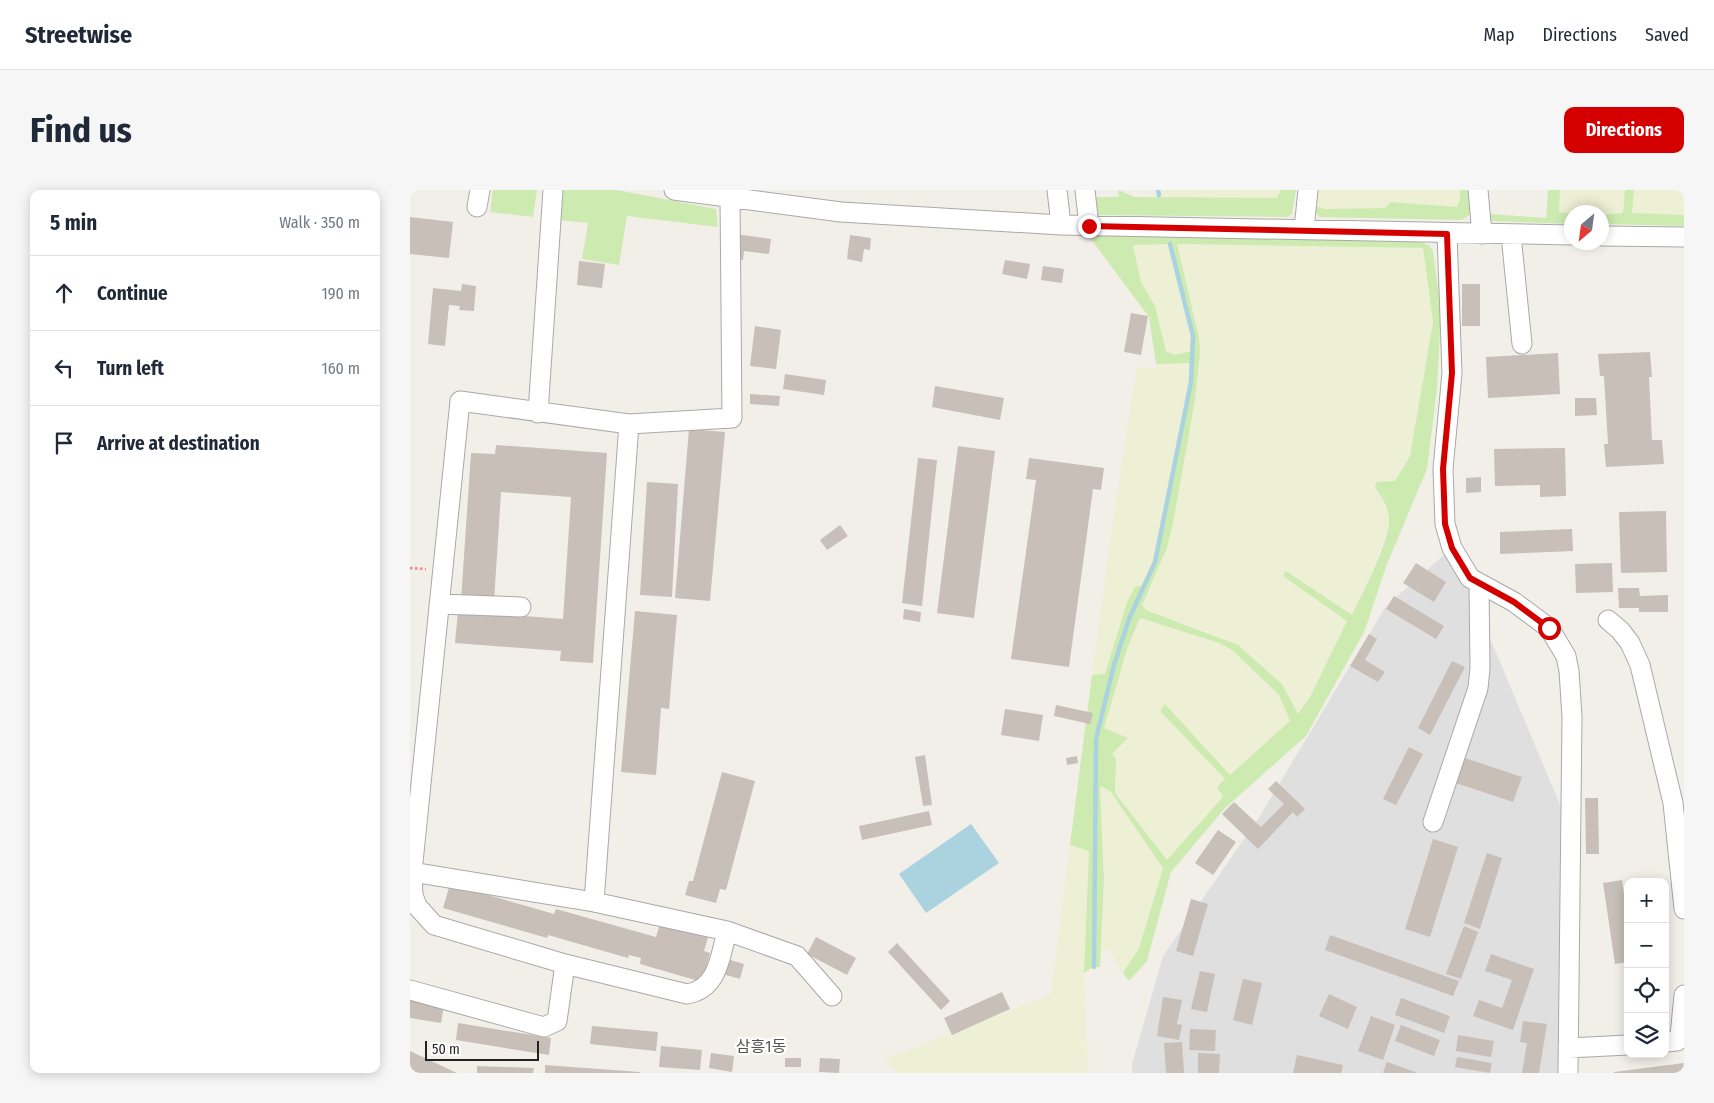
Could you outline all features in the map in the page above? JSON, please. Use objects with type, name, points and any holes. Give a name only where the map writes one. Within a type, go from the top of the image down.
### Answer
[{"type":"street","points":[[538,414],[553,190]]},
{"type":"street","points":[[674,190],[736,195],[841,212],[1061,225],[1564,235]]},
{"type":"street","points":[[1057,190],[1061,225]]},
{"type":"street","points":[[1085,190],[1089,226]]},
{"type":"street","points":[[1304,229],[1308,190]]},
{"type":"street","points":[[1478,190],[1482,234]]},
{"type":"street","points":[[727,931],[715,973],[710,982],[697,992],[687,994],[565,964],[434,925],[413,906],[412,872],[460,401],[538,414],[629,424],[732,418],[736,195]]},
{"type":"street","points":[[1447,234],[1452,373],[1443,469],[1445,524],[1459,561],[1470,578],[1479,585],[1514,602],[1549,628],[1566,656],[1569,671],[1572,717],[1568,1073]]},
{"type":"street","points":[[1511,235],[1522,344]]},
{"type":"street","points":[[1609,236],[1684,237]]},
{"type":"street","points":[[594,902],[629,424]]},
{"type":"street","points":[[1433,822],[1478,688],[1480,668],[1479,585]]},
{"type":"street","points":[[439,604],[521,607]]},
{"type":"street","points":[[1608,620],[1620,630],[1630,643],[1640,665],[1673,803],[1684,909]]},
{"type":"street","points":[[412,872],[594,902],[727,931],[797,956],[832,996]]},
{"type":"street","points":[[410,990],[544,1028],[557,1021],[565,964]]},
{"type":"street","points":[[1669,1042],[1677,1041],[1680,1036],[1684,995]]},
{"type":"street","points":[[1568,1048],[1624,1045]]},
{"type":"shaded area","points":[[1452,548],[1569,826],[1568,1073],[1132,1073],[1132,1064],[1163,956],[1260,816],[1386,606]]},
{"type":"green space","points":[[493,190],[537,190],[533,217],[490,212]]},
{"type":"green space","points":[[562,190],[617,190],[716,209],[718,227],[627,216],[619,265],[582,259],[588,223],[558,220]]},
{"type":"green space","points":[[1118,190],[1135,197],[1277,198],[1281,190],[1296,190],[1292,214],[1287,217],[1094,215],[1085,197],[1119,197]]},
{"type":"green space","points":[[1161,190],[1281,190],[1277,198],[1163,198]]},
{"type":"green space","points":[[1315,190],[1460,190],[1460,199],[1457,207],[1390,202],[1385,208],[1325,209],[1314,206]]},
{"type":"green space","points":[[1460,190],[1468,190],[1471,214],[1462,220],[1320,217],[1314,211],[1314,206],[1325,209],[1385,208],[1390,202],[1457,207],[1460,199]]},
{"type":"green space","points":[[1548,190],[1560,190],[1559,212],[1564,212],[1564,224],[1490,221],[1483,200],[1489,202],[1489,214],[1546,218]]},
{"type":"green space","points":[[1560,190],[1625,190],[1623,213],[1609,215],[1609,205],[1564,205],[1564,212],[1559,212]]},
{"type":"green space","points":[[1625,190],[1634,190],[1632,213],[1684,215],[1684,226],[1609,224],[1609,214],[1623,213]]},
{"type":"green space","points":[[1634,190],[1684,190],[1684,215],[1631,213]]},
{"type":"green space","points":[[1088,235],[1242,236],[1420,242],[1429,245],[1433,251],[1441,311],[1437,389],[1427,469],[1387,564],[1365,630],[1306,736],[1225,808],[1171,872],[1147,961],[1129,981],[1123,973],[1139,948],[1163,868],[1110,791],[1100,786],[1104,880],[1100,967],[1095,967],[1097,739],[1115,666],[1130,619],[1156,562],[1192,383],[1194,336],[1171,244],[1133,245],[1141,282],[1155,306],[1166,351],[1174,355],[1193,351],[1192,363],[1156,364],[1149,317]],"holes":[[[1177,244],[1423,248],[1433,322],[1410,456],[1395,481],[1376,482],[1375,488],[1385,504],[1389,524],[1374,570],[1352,615],[1286,571],[1283,576],[1347,621],[1310,697],[1298,714],[1282,684],[1238,645],[1146,610],[1142,605],[1167,548],[1172,528],[1195,400],[1200,352],[1199,338]],[[1140,618],[1219,643],[1232,650],[1279,695],[1290,721],[1230,775],[1165,704],[1160,711],[1225,779],[1217,787],[1223,797],[1167,860],[1115,793],[1116,759],[1112,754],[1128,738],[1104,728],[1127,649]]]},
{"type":"green space","points":[[1169,244],[1192,336],[1193,351],[1174,355],[1166,351],[1155,306],[1141,282],[1133,245]]},
{"type":"green space","points":[[1176,244],[1423,248],[1433,322],[1410,456],[1395,481],[1376,482],[1375,488],[1382,496],[1389,523],[1374,567],[1352,615],[1287,571],[1283,576],[1347,621],[1310,697],[1298,714],[1282,684],[1207,632],[1146,610],[1142,605],[1167,548],[1195,400],[1199,338]]},
{"type":"green space","points":[[1192,363],[1176,460],[1154,562],[1144,585],[1135,587],[1127,602],[1105,674],[1092,675],[1116,499],[1137,368],[1157,368],[1156,364]]},
{"type":"green space","points":[[1144,585],[1132,610],[1113,665],[1095,739],[1093,967],[1084,973],[1089,851],[1070,845],[1092,675],[1105,674],[1127,602],[1135,587]]},
{"type":"green space","points":[[1139,618],[1219,643],[1232,650],[1279,695],[1290,722],[1230,775],[1165,704],[1160,711],[1226,779],[1224,797],[1167,860],[1115,793],[1116,759],[1112,755],[1104,728],[1127,649]]},
{"type":"green space","points":[[1100,786],[1110,791],[1163,868],[1139,948],[1123,973],[1109,950],[1099,951],[1102,947],[1104,880]]},
{"type":"green space","points":[[1070,845],[1089,851],[1084,973],[1088,1073],[897,1073],[884,1060],[1051,994]]},
{"type":"water","points":[[971,824],[999,863],[926,913],[899,874]]},
{"type":"building","points":[[410,217],[453,222],[449,258],[410,254]]},
{"type":"building","points":[[736,234],[771,239],[769,254],[744,251],[743,260],[732,258]]},
{"type":"building","points":[[850,235],[871,238],[870,250],[864,249],[862,262],[847,259]]},
{"type":"building","points":[[1005,260],[1030,264],[1027,279],[1002,274]]},
{"type":"building","points":[[579,261],[605,264],[602,288],[577,285]]},
{"type":"building","points":[[1043,266],[1064,269],[1062,283],[1041,280]]},
{"type":"building","points":[[462,284],[476,286],[474,311],[459,310],[460,306],[449,305],[445,346],[428,344],[433,288],[461,291]]},
{"type":"building","points":[[1462,284],[1480,284],[1480,326],[1462,326]]},
{"type":"building","points":[[1131,313],[1148,316],[1141,355],[1124,352]]},
{"type":"building","points":[[755,326],[781,330],[776,369],[750,366]]},
{"type":"building","points":[[1650,352],[1652,377],[1649,377],[1652,440],[1662,440],[1664,464],[1606,467],[1604,444],[1608,444],[1604,376],[1600,376],[1598,354]]},
{"type":"building","points":[[1558,353],[1560,394],[1488,398],[1486,357]]},
{"type":"building","points":[[785,374],[826,380],[824,395],[783,389]]},
{"type":"building","points":[[935,386],[1004,398],[1000,420],[932,407]]},
{"type":"building","points":[[750,394],[780,396],[779,406],[750,404]]},
{"type":"building","points":[[1575,398],[1596,398],[1597,415],[1575,416]]},
{"type":"building","points":[[689,429],[725,432],[710,601],[675,598]]},
{"type":"building","points":[[496,445],[607,453],[593,663],[560,661],[561,651],[455,643],[458,611],[563,619],[571,497],[501,492],[494,602],[461,600],[471,453],[495,454]]},
{"type":"building","points":[[958,446],[995,451],[974,618],[937,613]]},
{"type":"building","points":[[1565,448],[1566,496],[1540,497],[1540,485],[1495,486],[1494,449]]},
{"type":"building","points":[[918,458],[937,460],[922,606],[902,603]]},
{"type":"building","points":[[1029,458],[1104,468],[1101,490],[1093,489],[1069,667],[1011,659],[1036,480],[1026,479]]},
{"type":"building","points":[[1481,477],[1481,492],[1466,493],[1466,478]]},
{"type":"building","points":[[647,482],[678,484],[672,597],[640,595]]},
{"type":"building","points":[[1666,511],[1667,572],[1621,573],[1619,512]]},
{"type":"building","points":[[840,525],[848,536],[827,550],[820,540]]},
{"type":"building","points":[[1572,529],[1573,551],[1500,554],[1500,532]]},
{"type":"building","points":[[1416,563],[1446,582],[1434,602],[1403,583]]},
{"type":"building","points":[[1612,563],[1613,592],[1576,593],[1575,564]]},
{"type":"building","points":[[1618,588],[1639,588],[1640,596],[1668,595],[1668,612],[1639,612],[1639,608],[1619,608]]},
{"type":"building","points":[[1394,596],[1444,626],[1436,639],[1386,609]]},
{"type":"building","points":[[904,609],[921,612],[920,622],[903,619]]},
{"type":"building","points":[[635,611],[677,615],[669,709],[661,708],[656,775],[621,772]]},
{"type":"building","points":[[1369,634],[1377,639],[1365,660],[1385,672],[1378,682],[1350,666]]},
{"type":"building","points":[[1452,661],[1465,667],[1430,735],[1418,728]]},
{"type":"building","points":[[1056,705],[1093,713],[1090,724],[1054,716]]},
{"type":"building","points":[[1005,709],[1043,715],[1039,741],[1001,735]]},
{"type":"building","points":[[1409,747],[1423,754],[1396,805],[1383,799]]},
{"type":"building","points":[[925,755],[932,805],[923,806],[915,757]]},
{"type":"building","points":[[1077,756],[1078,763],[1067,765],[1066,758]]},
{"type":"building","points":[[1465,758],[1522,777],[1513,802],[1456,783]]},
{"type":"building","points":[[722,772],[755,781],[726,890],[720,889],[716,903],[685,895],[689,881],[693,881]]},
{"type":"building","points":[[1276,781],[1305,809],[1297,817],[1293,812],[1258,849],[1222,814],[1234,802],[1261,827],[1284,804],[1268,789]]},
{"type":"building","points":[[1585,798],[1598,798],[1599,854],[1586,854]]},
{"type":"building","points":[[929,811],[932,825],[862,840],[859,826]]},
{"type":"building","points":[[1218,830],[1236,842],[1213,875],[1195,863]]},
{"type":"building","points":[[1433,839],[1458,847],[1430,937],[1405,929]]},
{"type":"building","points":[[1487,853],[1502,858],[1480,929],[1464,923]]},
{"type":"building","points":[[1622,880],[1624,894],[1624,963],[1615,964],[1603,883]]},
{"type":"building","points":[[450,884],[554,914],[556,909],[656,937],[661,920],[709,934],[704,951],[710,953],[702,982],[640,964],[641,958],[629,955],[628,958],[548,935],[547,938],[443,908]]},
{"type":"building","points":[[1191,899],[1208,904],[1193,956],[1176,951]]},
{"type":"building","points":[[1464,926],[1478,932],[1461,979],[1446,974]]},
{"type":"building","points":[[1330,935],[1459,981],[1453,996],[1325,950]]},
{"type":"building","points":[[816,937],[856,958],[847,975],[807,954]]},
{"type":"building","points":[[897,943],[950,1001],[941,1010],[888,952]]},
{"type":"building","points":[[1491,954],[1534,969],[1513,1030],[1473,1016],[1479,1000],[1502,1008],[1512,980],[1485,971]]},
{"type":"building","points":[[727,959],[744,964],[740,979],[723,974]]},
{"type":"building","points":[[1200,971],[1215,974],[1207,1012],[1191,1009]]},
{"type":"building","points":[[1243,979],[1262,983],[1252,1025],[1233,1020]]},
{"type":"building","points":[[1002,992],[1010,1009],[952,1035],[944,1018]]},
{"type":"building","points":[[1329,994],[1357,1007],[1348,1029],[1319,1016]]},
{"type":"building","points":[[1163,997],[1182,1000],[1177,1024],[1182,1025],[1179,1040],[1157,1036]]},
{"type":"building","points":[[1401,998],[1450,1016],[1444,1033],[1395,1015]]},
{"type":"building","points":[[410,1000],[444,1005],[441,1023],[410,1018]]},
{"type":"building","points":[[1371,1016],[1395,1025],[1383,1060],[1358,1051]]},
{"type":"building","points":[[1523,1021],[1547,1024],[1539,1073],[1522,1073],[1527,1043],[1520,1042]]},
{"type":"building","points":[[458,1023],[551,1038],[549,1055],[456,1040]]},
{"type":"building","points":[[1401,1025],[1440,1040],[1434,1056],[1395,1041]]},
{"type":"building","points":[[592,1026],[658,1032],[656,1051],[590,1044]]},
{"type":"building","points":[[1190,1029],[1216,1030],[1215,1051],[1189,1050]]},
{"type":"building","points":[[1458,1035],[1494,1041],[1491,1057],[1456,1051]]},
{"type":"building","points":[[1182,1042],[1184,1073],[1166,1073],[1164,1043]]},
{"type":"building","points":[[661,1046],[702,1050],[700,1070],[659,1067]]},
{"type":"building","points":[[410,1051],[457,1073],[410,1073]]},
{"type":"building","points":[[711,1053],[734,1056],[732,1072],[709,1068]]},
{"type":"building","points":[[1198,1053],[1220,1054],[1219,1073],[1198,1073]]},
{"type":"building","points":[[1297,1055],[1343,1065],[1341,1073],[1293,1073]]},
{"type":"building","points":[[1457,1057],[1492,1063],[1490,1073],[1455,1067]]},
{"type":"building","points":[[785,1058],[801,1058],[801,1067],[785,1067]]},
{"type":"building","points":[[820,1058],[840,1059],[839,1073],[819,1072]]},
{"type":"building","points":[[1387,1062],[1418,1073],[1383,1073]]},
{"type":"building","points":[[1684,1063],[1684,1073],[1614,1073],[1614,1072]]},
{"type":"building","points":[[545,1065],[640,1072],[640,1073],[545,1073]]},
{"type":"building","points":[[477,1066],[534,1068],[533,1073],[477,1073]]},
{"type":"waterway","points":[[1158,190],[1159,195]]},
{"type":"waterway","points":[[1094,967],[1096,739],[1114,665],[1129,619],[1155,562],[1191,382],[1193,336],[1170,244]]},
{"type":"district","name":"삼흥1동","points":[[761,1046]]},
{"type":"route","points":[[1089,226],[1304,229],[1447,234],[1452,373],[1443,469],[1445,524],[1452,548],[1470,578],[1479,585],[1514,602],[1549,628]]}]
